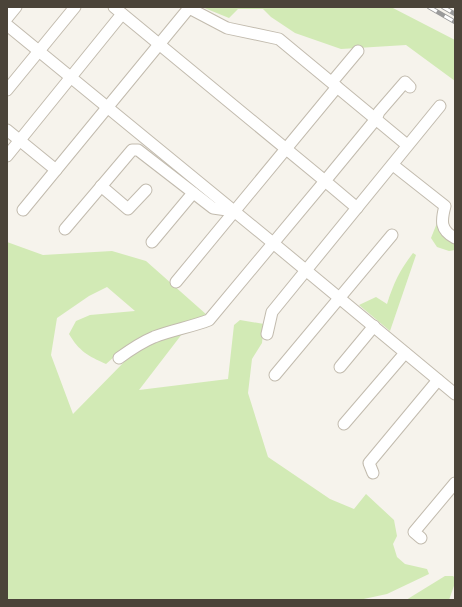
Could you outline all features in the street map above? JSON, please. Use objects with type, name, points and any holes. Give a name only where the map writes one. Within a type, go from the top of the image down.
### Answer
[{"type":"street","points":[[7,18],[16,7]]},
{"type":"street","points":[[7,90],[76,7]]},
{"type":"street","points":[[23,210],[188,8],[227,28],[279,38],[407,145]]},
{"type":"street","points":[[7,156],[71,77],[118,10],[357,208]]},
{"type":"street","points":[[7,25],[455,394]]},
{"type":"street","points":[[176,282],[286,149],[358,51]]},
{"type":"street","points":[[119,358],[132,349],[155,337],[195,326],[209,320],[376,119],[379,112],[405,82],[410,87]]},
{"type":"street","points":[[267,334],[272,312],[440,106]]},
{"type":"street","points":[[7,130],[56,170]]},
{"type":"street","points":[[64,229],[132,150],[138,150],[213,208],[234,211]]},
{"type":"street","points":[[393,165],[445,206],[442,219],[444,228],[455,238]]},
{"type":"street","points":[[102,186],[128,209],[146,190]]},
{"type":"street","points":[[152,242],[193,193]]},
{"type":"street","points":[[275,375],[392,235]]},
{"type":"street","points":[[340,367],[374,326]]},
{"type":"street","points":[[344,424],[405,353]]},
{"type":"street","points":[[373,473],[369,463],[438,380]]},
{"type":"street","points":[[421,538],[414,532],[455,483]]},
{"type":"green space","points":[[202,7],[391,7],[455,40],[455,81],[406,45],[341,49],[295,33],[271,17],[263,9],[238,9],[229,18]]},
{"type":"green space","points":[[437,223],[440,231],[455,243],[455,250],[449,251],[437,247],[431,238]]},
{"type":"green space","points":[[7,242],[43,255],[112,251],[146,261],[207,315],[165,328],[122,350],[106,364],[84,352],[76,345],[69,334],[76,321],[90,315],[135,311],[107,287],[89,296],[57,318],[51,355],[73,414],[128,358],[156,341],[182,334],[139,390],[228,379],[234,325],[240,320],[264,324],[262,343],[252,359],[248,393],[268,457],[330,499],[354,509],[366,494],[394,520],[397,536],[393,544],[397,557],[405,564],[427,569],[429,574],[387,594],[359,600],[7,600]]},
{"type":"green space","points":[[413,253],[416,255],[390,331],[359,305],[376,297],[387,304],[392,289],[404,265]]},
{"type":"green space","points":[[445,576],[453,576],[455,578],[455,583],[449,600],[406,600]]},
{"type":"railway","points":[[429,7],[455,22]]},
{"type":"railway","points":[[443,7],[455,14]]}]
